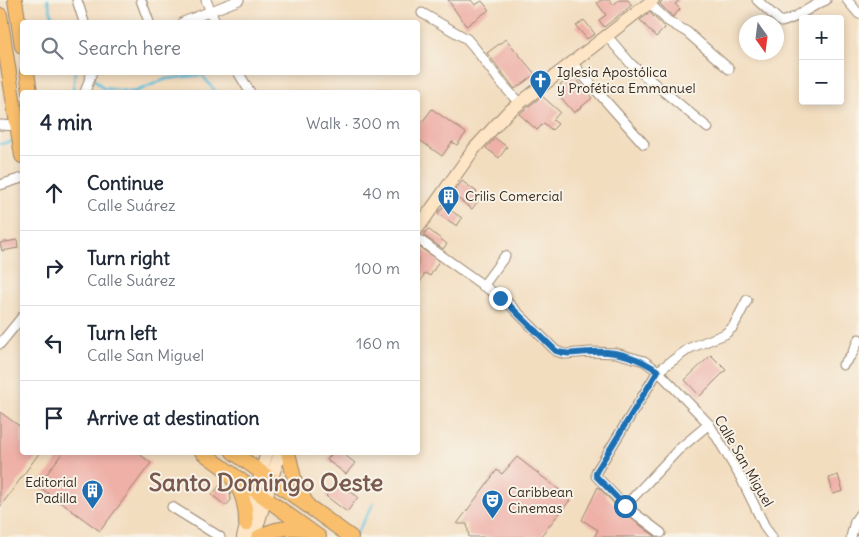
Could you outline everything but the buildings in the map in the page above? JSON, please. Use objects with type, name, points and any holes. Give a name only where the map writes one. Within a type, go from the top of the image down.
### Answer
[{"type":"main road","points":[[15,0],[20,33]]},
{"type":"main road","points":[[420,225],[479,143],[518,102],[651,2]]},
{"type":"main road","points":[[0,16],[20,144]]},
{"type":"main road","points":[[27,75],[30,90]]},
{"type":"main road","points":[[206,455],[314,533]]},
{"type":"main road","points":[[237,455],[350,537]]},
{"type":"main road","points":[[254,537],[266,476],[267,455]]},
{"type":"main road","points":[[266,476],[278,455]]},
{"type":"main road","points":[[289,455],[295,482],[308,507]]},
{"type":"main road","points":[[223,468],[239,488],[244,499],[245,531]]},
{"type":"main road","points":[[245,531],[261,495]]},
{"type":"main road","points":[[259,537],[284,528],[314,533]]},
{"type":"street","points":[[77,0],[83,20]]},
{"type":"street","points":[[141,0],[148,20]]},
{"type":"street","points":[[206,0],[214,20]]},
{"type":"street","points":[[188,20],[239,0]]},
{"type":"street","points":[[757,0],[781,22],[790,20],[809,2],[826,0]]},
{"type":"street","points":[[848,0],[859,14]]},
{"type":"street","points":[[651,2],[668,21],[687,32],[729,68]]},
{"type":"street","points":[[422,13],[467,39],[518,102]]},
{"type":"street","points":[[606,36],[632,65],[708,128]]},
{"type":"street","points":[[571,62],[644,144]]},
{"type":"street","points":[[86,89],[91,75]]},
{"type":"street","points":[[240,75],[249,90]]},
{"type":"street","points":[[0,125],[17,126]]},
{"type":"street","points":[[0,186],[20,179]]},
{"type":"street","name":"Calle San Miguel","points":[[420,240],[508,304],[556,351],[565,354],[616,353],[644,362],[658,371],[709,424],[741,478],[766,529],[772,537]]},
{"type":"street","points":[[484,286],[505,256]]},
{"type":"street","points":[[661,533],[625,506],[596,476],[596,472],[658,371],[690,348],[725,334],[733,327],[747,300]]},
{"type":"street","points":[[2,338],[20,319]]},
{"type":"street","points":[[843,364],[856,357],[859,339]]},
{"type":"street","points":[[625,506],[678,450],[709,424]]},
{"type":"street","points":[[172,507],[220,537]]},
{"type":"street","points":[[851,537],[855,521],[859,515]]},
{"type":"waterway","points":[[48,0],[55,20]]},
{"type":"waterway","points":[[73,90],[75,75]]},
{"type":"waterway","points":[[139,90],[166,79],[202,75]]},
{"type":"waterway","points":[[202,75],[214,90]]},
{"type":"waterway","points":[[93,78],[103,88],[118,90]]},
{"type":"waterway","points":[[0,144],[14,141]]},
{"type":"waterway","points":[[355,536],[374,503]]},
{"type":"place","name":"Iglesia Apostólica y Profética Emmanuel","points":[[541,99]]},
{"type":"place","name":"Crilis Comercial","points":[[449,215]]},
{"type":"place","name":"Editorial Padilla","points":[[93,509]]},
{"type":"place","name":"Caribbean Cinemas","points":[[492,519]]},
{"type":"district","name":"Santo Domingo Oeste","points":[[266,482]]},
{"type":"route","points":[[500,298],[556,351],[573,355],[591,352],[616,353],[644,362],[658,371],[596,472],[596,476],[625,506]]}]
